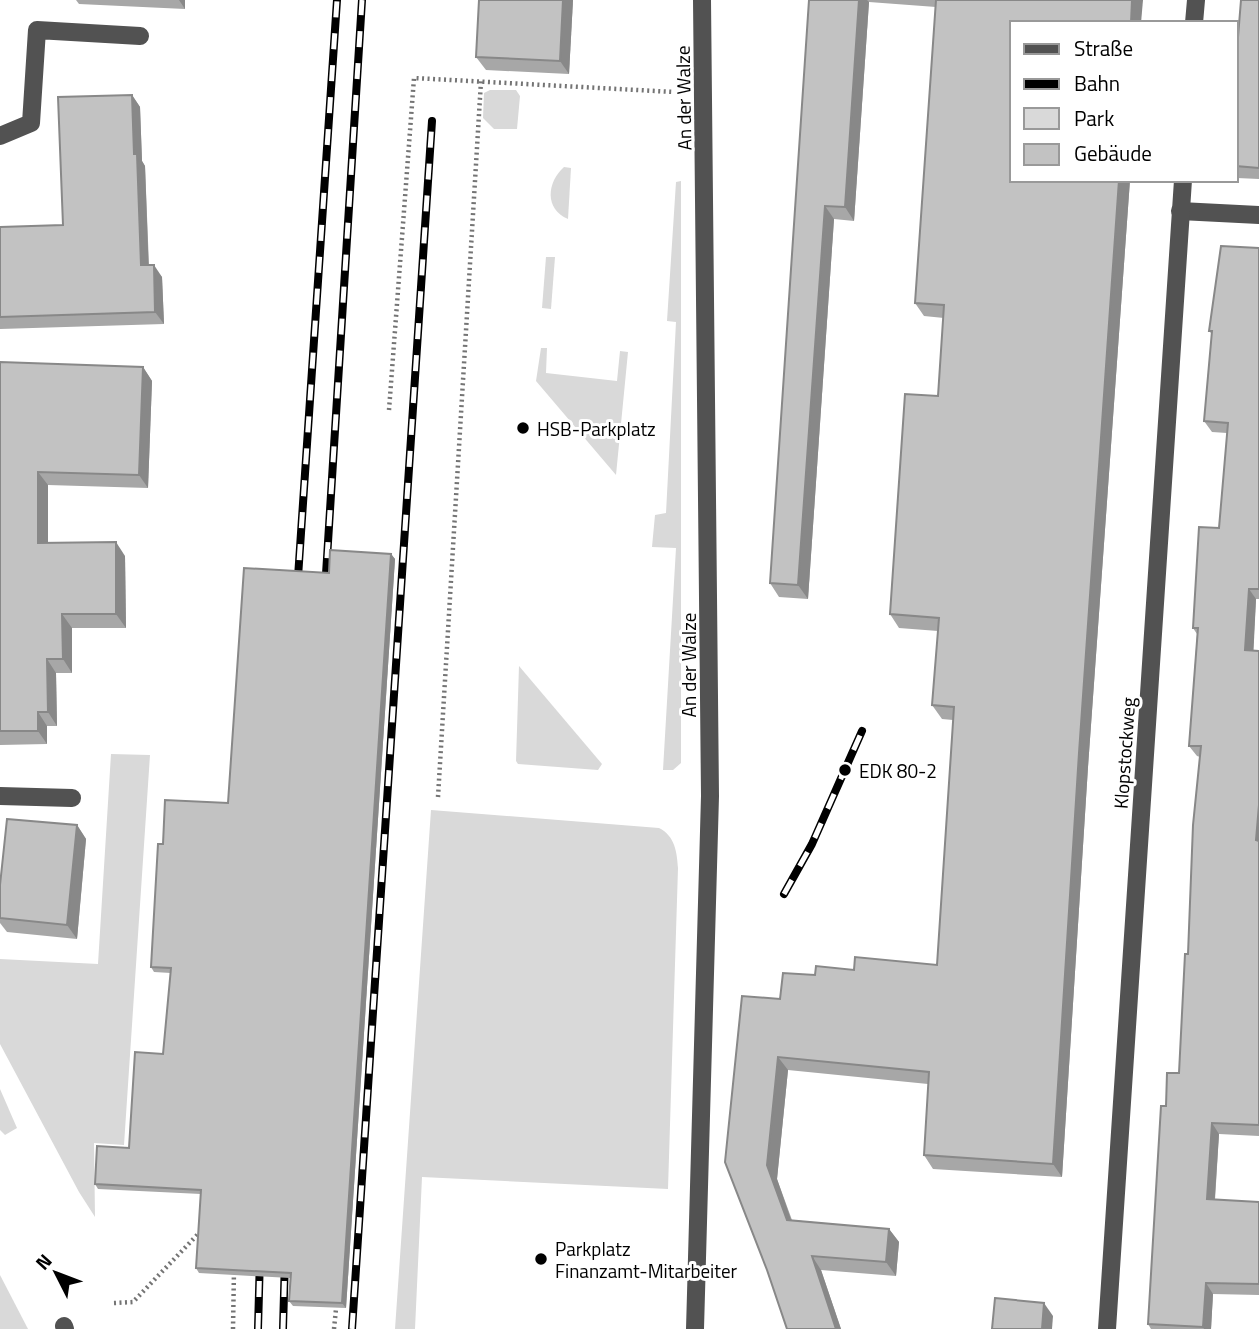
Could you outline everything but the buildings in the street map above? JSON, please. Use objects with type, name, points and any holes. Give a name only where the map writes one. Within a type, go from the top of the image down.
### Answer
[{"type":"street","name":"An der Walze","points":[[695,1329],[710,796],[702,0]]},
{"type":"street","points":[[1194,21],[1196,0]]},
{"type":"street","points":[[0,136],[31,123],[37,30],[140,36]]},
{"type":"street","name":"Klopstockweg","points":[[1107,1329],[1182,182]]},
{"type":"street","points":[[1180,211],[1259,215]]},
{"type":"street","points":[[0,796],[72,799]]},
{"type":"path","points":[[389,410],[414,78],[704,92]]},
{"type":"path","points":[[438,797],[481,81]]},
{"type":"path","points":[[114,1303],[133,1302],[200,1231],[212,1224]]},
{"type":"path","points":[[233,1329],[234,1263]]},
{"type":"path","points":[[334,1329],[336,1309]]},
{"type":"green space","points":[[490,90],[516,90],[520,96],[517,129],[494,129],[483,118],[484,93]]},
{"type":"green space","points":[[564,167],[571,168],[568,219],[555,209],[551,195],[554,180]]},
{"type":"green space","points":[[681,181],[681,763],[673,770],[663,770],[676,548],[652,547],[655,515],[666,513],[676,322],[667,321],[676,182]]},
{"type":"green space","points":[[546,257],[555,257],[551,309],[542,308]]},
{"type":"green space","points":[[541,348],[547,348],[546,373],[617,381],[620,351],[628,352],[616,475],[536,381]]},
{"type":"green space","points":[[519,666],[602,764],[598,770],[518,764]]},
{"type":"green space","points":[[111,754],[150,755],[124,1145],[94,1143],[95,1217],[0,1044],[0,959],[98,964]]},
{"type":"green space","points":[[431,810],[659,828],[669,835],[676,850],[678,868],[668,1189],[422,1177],[415,1329],[395,1329]]},
{"type":"green space","points":[[0,1089],[17,1128],[5,1135],[0,1130]]},
{"type":"green space","points":[[0,1275],[28,1329],[0,1329]]},
{"type":"railway","points":[[297,592],[337,0]]},
{"type":"railway","points":[[325,590],[362,0]]},
{"type":"railway","points":[[352,1329],[432,121]]},
{"type":"railway","points":[[784,894],[812,844],[862,731]]},
{"type":"railway","points":[[258,1329],[260,1256]]},
{"type":"railway","points":[[283,1329],[285,1258]]},
{"type":"place","name":"HSB-Parkplatz","points":[[523,428]]},
{"type":"place","name":"EDK 80-2","points":[[845,770]]},
{"type":"place","name":"Parkplatz Finanzamt-Mitarbeiter","points":[[541,1259]]}]
